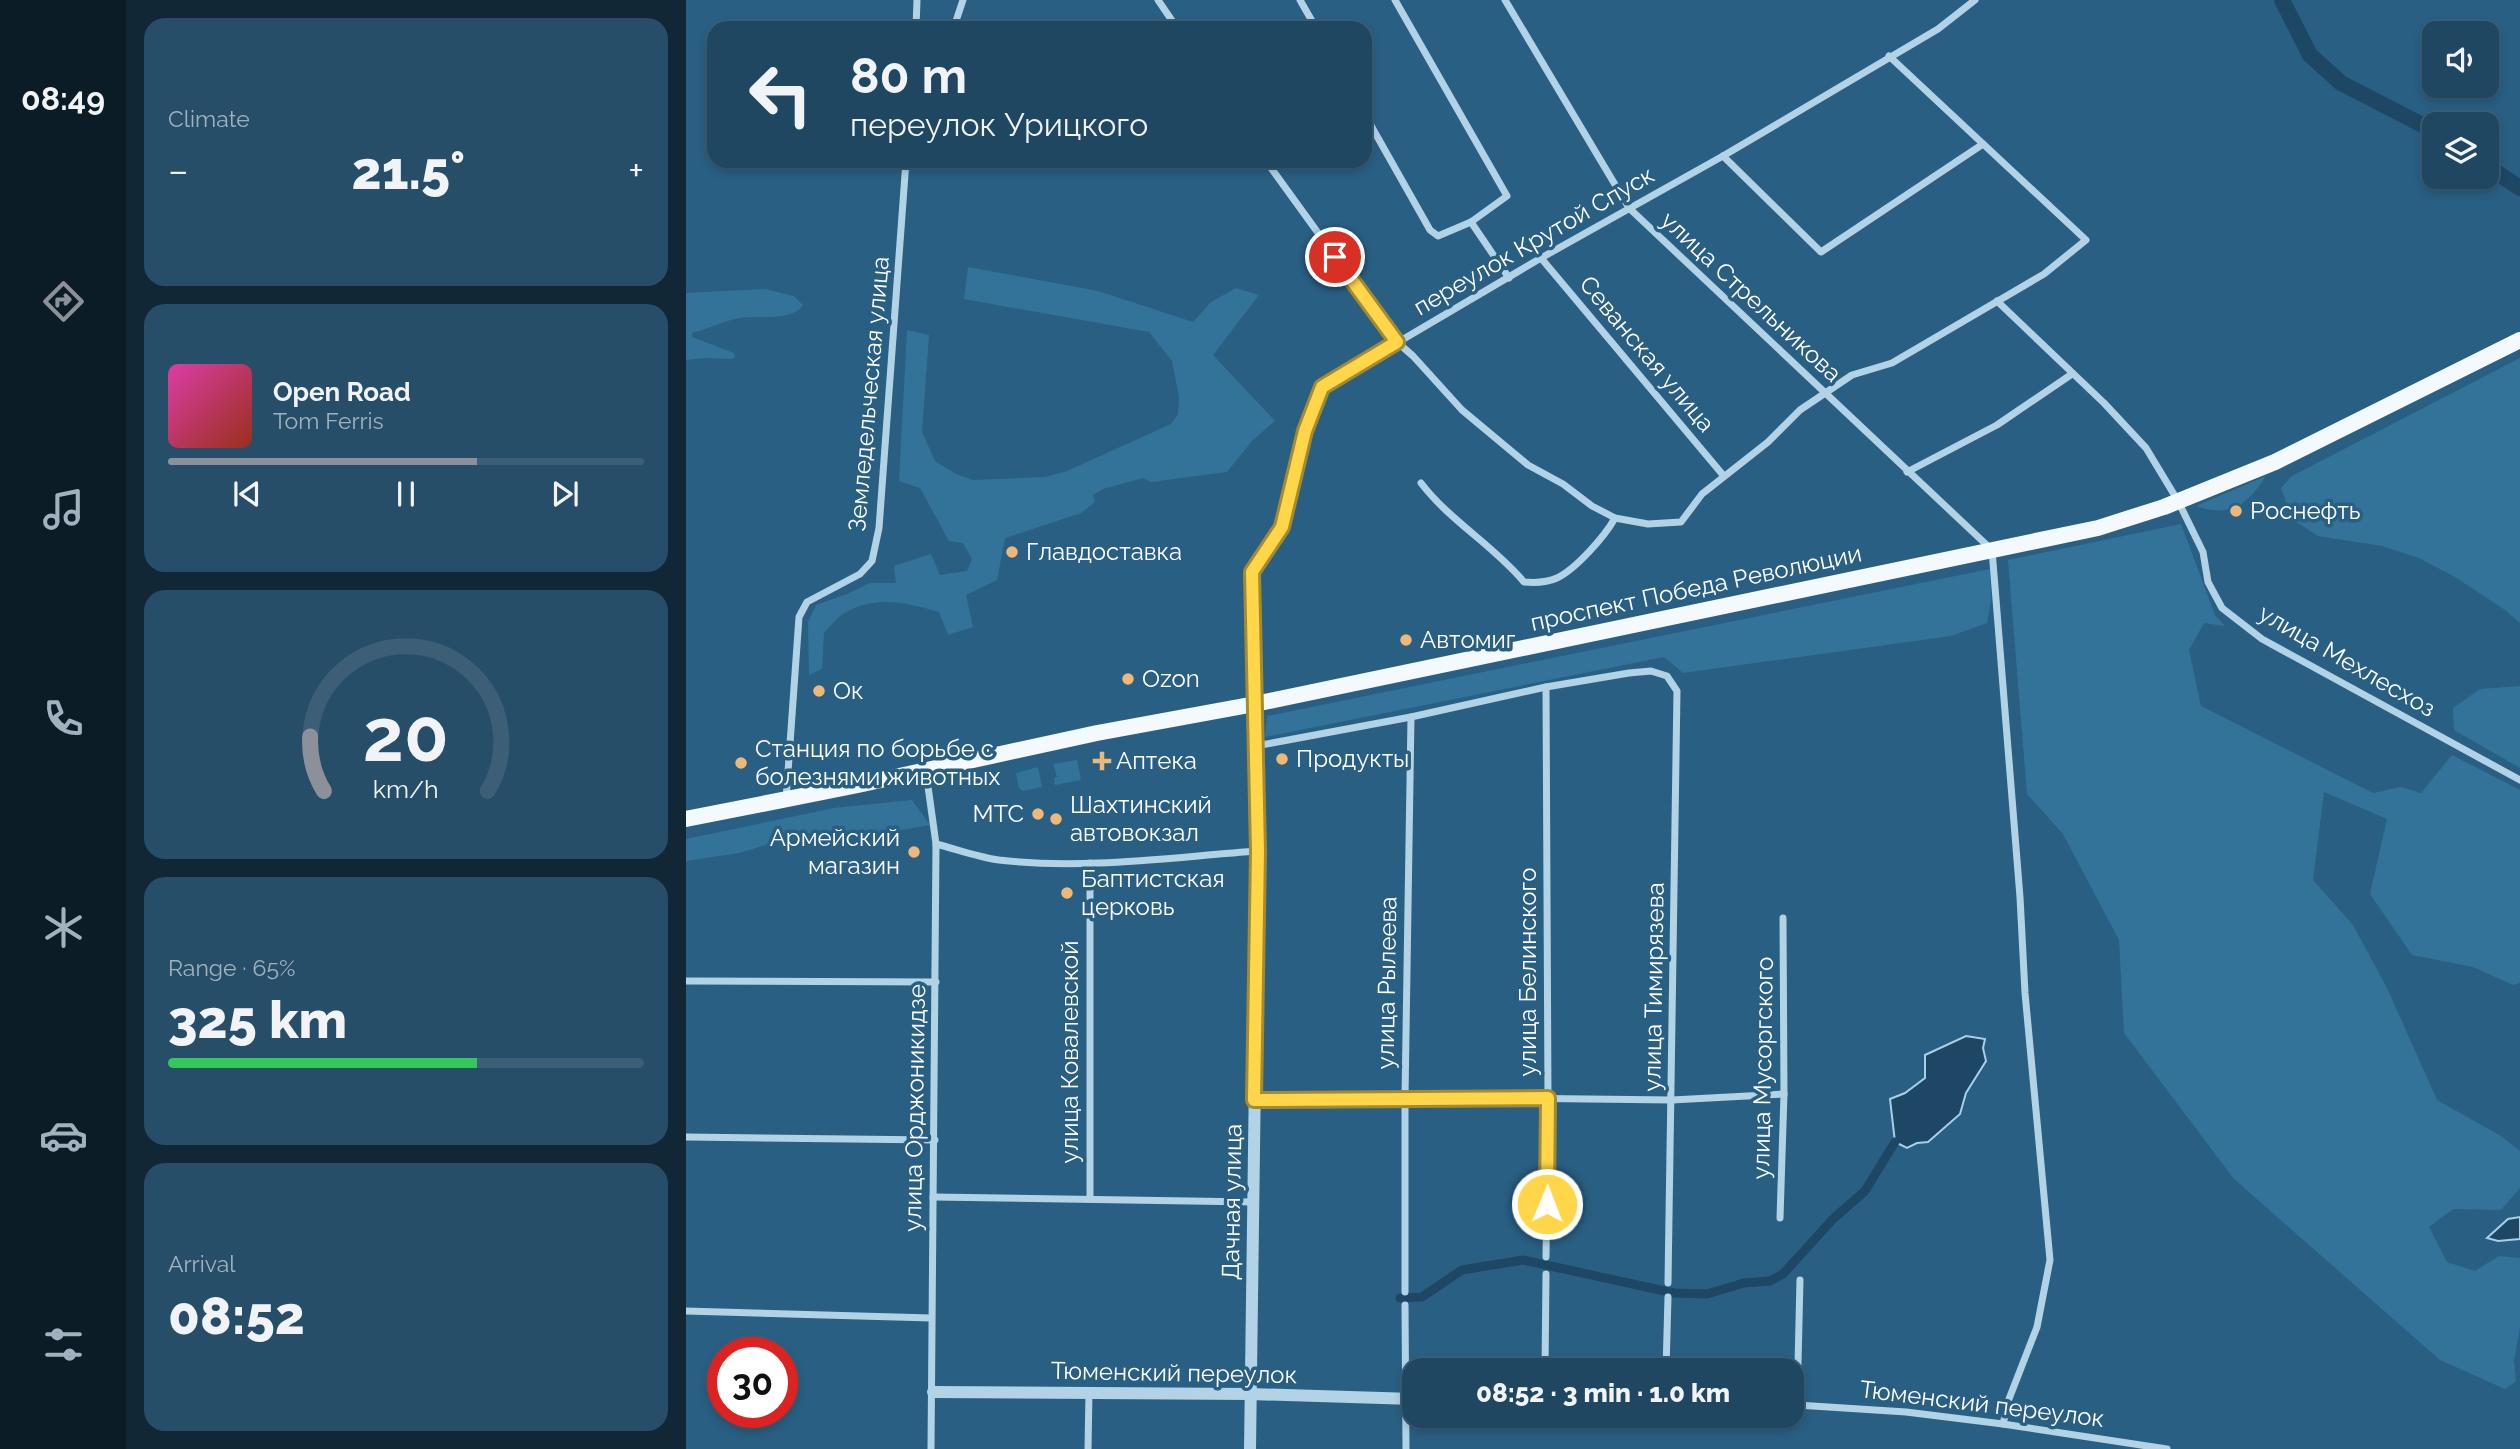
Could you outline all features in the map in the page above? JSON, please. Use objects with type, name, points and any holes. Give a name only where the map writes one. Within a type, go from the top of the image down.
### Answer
[{"type":"main road","name":"проспект Победа Революции","points":[[686,820],[2098,528],[2178,501],[2274,462],[2520,340]]},
{"type":"street","points":[[916,21],[917,0]]},
{"type":"street","points":[[1158,0],[1172,21]]},
{"type":"street","points":[[1300,0],[1312,21]]},
{"type":"street","points":[[1372,127],[1430,230],[1438,236],[1471,222],[1507,196],[1395,0]]},
{"type":"street","name":"улица Стрельникова","points":[[1505,0],[1629,208],[1992,550]]},
{"type":"street","name":"переулок Крутой Спуск","points":[[1255,704],[1252,572],[1282,527],[1305,431],[1322,387],[1938,29],[1975,0]]},
{"type":"street","points":[[956,21],[961,1]]},
{"type":"street","points":[[1271,168],[1397,342],[1462,410],[1528,465],[1615,518],[1648,524],[1681,522],[1702,494],[1768,442],[1800,410],[1853,375],[1892,363],[2044,274],[2086,240],[1889,56]]},
{"type":"street","points":[[1723,156],[1821,252],[1983,144]]},
{"type":"street","name":"Земледельческая улица","points":[[786,800],[799,617],[807,601],[860,574],[872,561],[879,528],[905,168]]},
{"type":"street","points":[[1471,222],[1509,278]]},
{"type":"street","name":"Севанская улица","points":[[1541,258],[1723,475]]},
{"type":"street","name":"улица Мехлесхоз","points":[[1997,301],[2104,403],[2146,448],[2178,501],[2203,552],[2208,582],[2222,608],[2262,639],[2520,780]]},
{"type":"street","points":[[1907,472],[1997,425],[2072,374]]},
{"type":"street","points":[[1421,483],[1433,498],[1487,545],[1524,583],[1547,582],[1565,573],[1598,544],[1615,518]]},
{"type":"street","points":[[1992,550],[2020,897],[2025,993],[2050,1260],[2037,1327],[2009,1399],[2003,1424]]},
{"type":"street","name":"улица Тимирязева","points":[[1546,687],[1651,671],[1667,676],[1677,691],[1668,1283]]},
{"type":"street","points":[[1256,746],[1411,717],[1546,687]]},
{"type":"street","name":"улица Белинского","points":[[1546,687],[1546,1257]]},
{"type":"street","name":"Дачная улица","points":[[1250,1449],[1258,851],[1255,704]]},
{"type":"street","name":"улица Рылеева","points":[[1405,1292],[1411,717]]},
{"type":"street","name":"улица Орджоникидзе","points":[[926,769],[936,844],[931,1449]]},
{"type":"street","points":[[936,844],[995,860],[1031,863],[1090,863],[1258,851]]},
{"type":"street","name":"улица Ковалевской","points":[[1090,863],[1090,1199]]},
{"type":"street","name":"улица Мусоргского","points":[[1780,1218],[1784,1094],[1783,918]]},
{"type":"street","points":[[686,981],[936,982]]},
{"type":"street","points":[[1254,1100],[1405,1097],[1672,1100],[1784,1094]]},
{"type":"street","points":[[686,1137],[935,1140]]},
{"type":"street","points":[[933,1197],[1253,1202]]},
{"type":"street","points":[[1545,1358],[1546,1274]]},
{"type":"street","points":[[1796,1358],[1800,1280]]},
{"type":"street","points":[[1666,1358],[1668,1297]]},
{"type":"street","points":[[1405,1306],[1408,1358]]},
{"type":"street","points":[[686,1311],[932,1318]]},
{"type":"street","name":"Тюменский переулок","points":[[933,1392],[1250,1394],[1402,1399]]},
{"type":"street","points":[[1088,1449],[1089,1392]]},
{"type":"street","name":"Тюменский переулок","points":[[1804,1406],[1906,1412],[2167,1449]]},
{"type":"street","points":[[1406,1449],[1408,1428]]},
{"type":"shaded area","points":[[968,267],[1098,291],[1193,322],[1211,302],[1236,288],[1259,295],[1213,355],[1275,421],[1252,441],[1227,472],[1151,482],[1143,478],[1103,489],[1093,495],[1095,502],[1081,513],[1005,538],[997,580],[966,595],[973,627],[948,635],[939,612],[891,602],[867,604],[843,614],[824,633],[822,669],[809,675],[808,622],[816,605],[870,583],[896,583],[894,566],[931,554],[940,575],[967,571],[972,559],[963,543],[949,541],[920,488],[899,481],[907,330],[929,335],[922,432],[935,461],[956,474],[973,480],[1045,477],[1067,471],[1171,424],[1178,414],[1179,397],[1172,361],[1149,332],[964,299]]},
{"type":"shaded area","points":[[765,289],[794,296],[803,305],[791,314],[740,318],[692,333],[692,337],[734,353],[735,357],[686,360],[686,293]]},
{"type":"shaded area","points":[[2520,358],[2520,623],[2455,577],[2419,558],[2382,546],[2318,536],[2292,519],[2281,488],[2292,476]]},
{"type":"shaded area","points":[[2266,476],[2252,495],[2237,506],[2218,510],[2196,506]]},
{"type":"shaded area","points":[[2181,524],[2215,615],[2225,626],[2204,623],[2189,650],[2201,706],[2373,793],[2401,787],[2421,793],[2452,755],[2520,790],[2520,983],[2513,985],[2473,967],[2412,955],[2370,894],[2387,819],[2324,792],[2313,880],[2353,925],[2387,988],[2437,1100],[2501,1136],[2520,1151],[2520,1188],[2501,1210],[2453,1209],[2429,1227],[2447,1262],[2475,1271],[2499,1256],[2520,1258],[2520,1328],[2514,1361],[2516,1381],[2505,1389],[2440,1360],[2234,1179],[2124,1033],[2119,940],[2063,834],[2027,794],[2008,560]]},
{"type":"shaded area","points":[[1990,569],[1991,600],[1987,623],[1951,636],[1683,673],[1664,657],[1265,737],[1267,716]]},
{"type":"shaded area","points":[[2520,686],[2520,768],[2454,730],[2453,708],[2480,689]]},
{"type":"shaded area","points":[[1077,760],[1081,780],[1055,785],[1054,778],[1057,777],[1053,764]]},
{"type":"shaded area","points":[[1038,767],[1042,787],[1023,791],[1019,788],[1016,773]]},
{"type":"shaded area","points":[[912,800],[930,825],[845,840],[800,838],[779,841],[739,853],[686,861],[686,839],[834,808]]},
{"type":"shaded area","points":[[1966,1036],[1985,1039],[1983,1048],[1986,1061],[1966,1093],[1960,1114],[1928,1142],[1907,1148],[1895,1142],[1890,1099],[1905,1093],[1925,1078],[1925,1055]]},
{"type":"shaded area","points":[[2520,1217],[2520,1239],[2498,1241],[2487,1238],[2508,1219]]},
{"type":"waterway","points":[[2282,0],[2310,55],[2341,83],[2422,125]]},
{"type":"waterway","points":[[2499,174],[2520,188]]},
{"type":"waterway","points":[[1400,1298],[1422,1297],[1462,1270],[1523,1260],[1674,1293],[1707,1294],[1744,1283],[1770,1281],[1783,1274],[1833,1219],[1865,1191],[1895,1142]]},
{"type":"place","name":"Роснефть","points":[[2236,511]]},
{"type":"place","name":"Главдоставка","points":[[1012,552]]},
{"type":"place","name":"Автомиг","points":[[1406,640]]},
{"type":"place","name":"Ozon","points":[[1128,679]]},
{"type":"place","name":"Ок","points":[[819,691]]},
{"type":"place","name":"Продукты","points":[[1282,759]]},
{"type":"place","name":"Аптека","points":[[1102,761]]},
{"type":"place","name":"Станция по борьбе с болезнями животных","points":[[741,763]]},
{"type":"place","name":"МТС","points":[[1038,814]]},
{"type":"place","name":"Шахтинский автовокзал","points":[[1056,819]]},
{"type":"place","name":"Армейский магазин","points":[[914,852]]},
{"type":"place","name":"Баптистская церковь","points":[[1067,893]]},
{"type":"route","points":[[1335,257],[1397,342],[1322,387],[1305,431],[1282,527],[1252,572],[1258,851],[1254,1100],[1548,1098],[1547,1204]]}]
